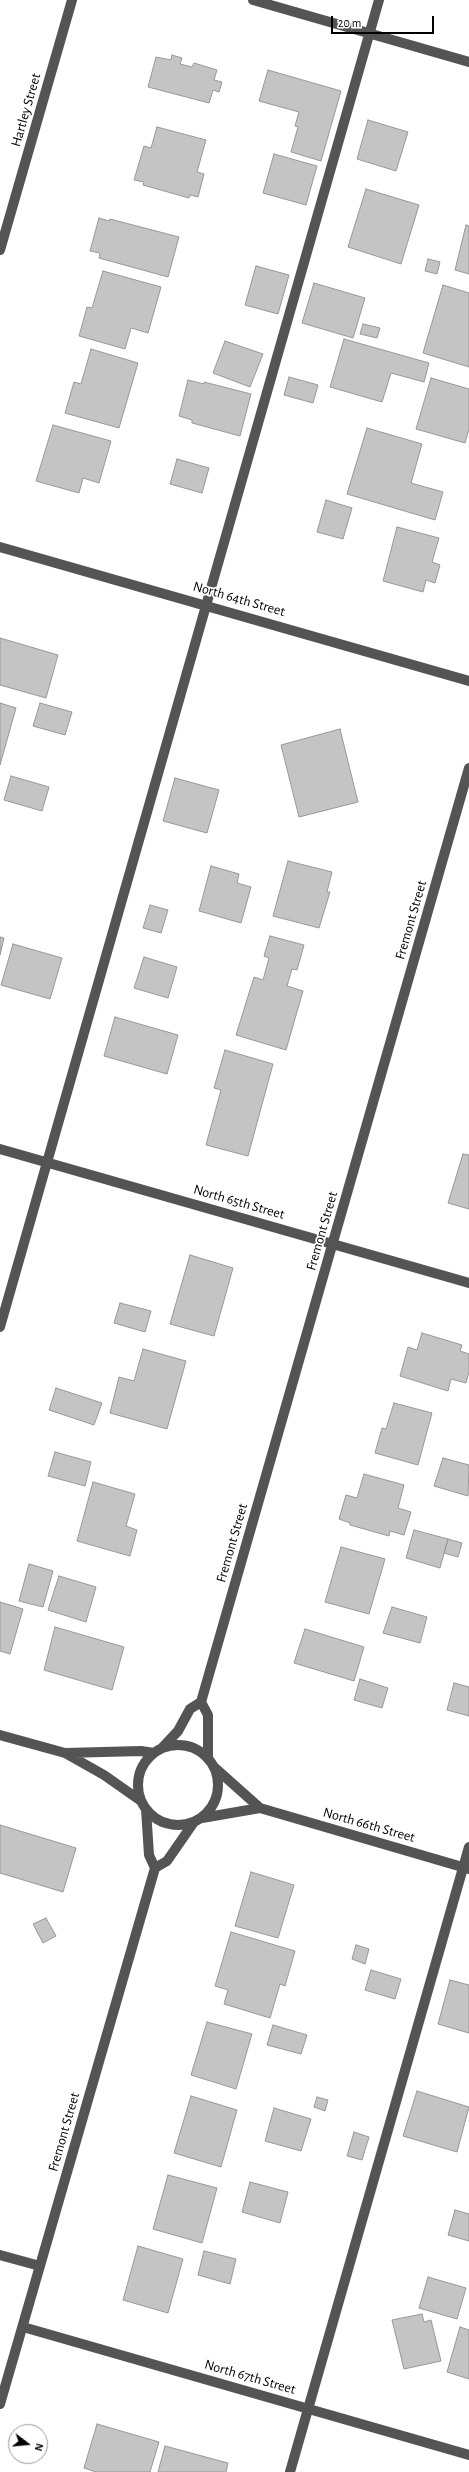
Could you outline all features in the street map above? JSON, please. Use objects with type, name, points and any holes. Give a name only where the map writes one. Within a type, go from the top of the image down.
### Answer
[{"type":"street","name":"Hartley Street","points":[[0,250],[72,0]]},
{"type":"street","points":[[253,0],[469,62]]},
{"type":"street","points":[[0,1327],[379,0]]},
{"type":"street","name":"North 64th Street","points":[[0,547],[207,604],[469,680]]},
{"type":"street","name":"Fremont Street","points":[[201,1702],[469,768]]},
{"type":"street","name":"North 65th Street","points":[[0,1149],[469,1283]]},
{"type":"street","points":[[65,1753],[158,1751],[172,1746],[185,1746],[200,1751],[208,1758],[214,1767],[219,1788],[211,1809],[198,1820],[167,1861],[155,1868],[149,1855],[144,1805],[138,1789],[140,1777],[143,1768],[158,1751],[178,1732],[190,1709],[201,1702],[208,1715],[208,1758]]},
{"type":"street","points":[[0,1735],[65,1753],[104,1774],[144,1805],[157,1819],[168,1824],[180,1826],[198,1820]]},
{"type":"street","name":"North 66th Street","points":[[214,1767],[260,1808],[466,1868]]},
{"type":"street","name":"North 66th Street","points":[[198,1820],[260,1808]]},
{"type":"street","points":[[290,2472],[466,1868],[469,1847]]},
{"type":"street","name":"Fremont Street","points":[[0,2404],[155,1868]]},
{"type":"street","points":[[0,2255],[40,2266]]},
{"type":"street","name":"North 67th Street","points":[[23,2327],[469,2455]]},
{"type":"building","points":[[172,55],[182,58],[180,64],[192,67],[194,63],[217,70],[214,80],[222,82],[219,92],[213,90],[209,103],[148,87],[156,57],[171,60]]},
{"type":"building","points":[[268,70],[341,91],[321,161],[291,152],[298,127],[295,126],[299,112],[259,101]]},
{"type":"building","points":[[368,120],[408,132],[396,171],[357,159]]},
{"type":"building","points":[[157,127],[206,140],[197,172],[204,174],[198,197],[190,195],[189,198],[143,185],[144,182],[134,180],[144,146],[151,148]]},
{"type":"building","points":[[274,154],[317,166],[306,205],[263,193]]},
{"type":"building","points":[[366,189],[419,205],[401,264],[348,247]]},
{"type":"building","points":[[99,218],[109,221],[110,219],[179,237],[168,277],[99,258],[100,253],[90,251]]},
{"type":"building","points":[[466,225],[469,226],[469,274],[455,270]]},
{"type":"building","points":[[428,259],[440,262],[437,274],[425,271]]},
{"type":"building","points":[[256,266],[289,275],[278,314],[245,305]]},
{"type":"building","points":[[103,271],[161,287],[148,333],[131,328],[125,349],[79,336],[87,307],[92,308]]},
{"type":"building","points":[[314,283],[365,298],[353,338],[302,323]]},
{"type":"building","points":[[443,285],[469,293],[469,367],[423,353]]},
{"type":"building","points":[[363,324],[380,328],[377,338],[360,334]]},
{"type":"building","points":[[344,339],[429,363],[424,382],[391,373],[382,402],[330,387]]},
{"type":"building","points":[[225,341],[263,354],[250,387],[213,373]]},
{"type":"building","points":[[91,349],[138,363],[119,428],[65,413],[74,382],[81,384]]},
{"type":"building","points":[[289,377],[318,385],[313,403],[284,395]]},
{"type":"building","points":[[431,378],[469,389],[469,429],[465,443],[416,429]]},
{"type":"building","points":[[188,380],[204,384],[204,382],[251,394],[240,436],[192,423],[192,420],[179,416]]},
{"type":"building","points":[[53,425],[111,441],[99,483],[83,478],[79,493],[36,481]]},
{"type":"building","points":[[367,428],[422,444],[411,483],[443,492],[435,520],[347,494]]},
{"type":"building","points":[[177,459],[209,468],[202,493],[170,484]]},
{"type":"building","points":[[326,500],[352,508],[343,539],[317,532]]},
{"type":"building","points":[[397,527],[439,538],[432,562],[440,565],[435,583],[426,580],[423,592],[383,581]]},
{"type":"building","points":[[0,638],[58,655],[46,698],[0,685]]},
{"type":"building","points":[[0,703],[16,708],[0,765]]},
{"type":"building","points":[[40,703],[72,712],[65,735],[33,726]]},
{"type":"building","points":[[340,729],[358,802],[299,817],[281,745]]},
{"type":"building","points":[[11,776],[49,787],[42,811],[4,800]]},
{"type":"building","points":[[175,778],[219,790],[207,833],[163,821]]},
{"type":"building","points":[[288,861],[332,872],[327,892],[330,892],[319,928],[273,916]]},
{"type":"building","points":[[211,866],[239,874],[237,883],[251,887],[241,923],[199,911]]},
{"type":"building","points":[[150,905],[168,910],[161,933],[143,928]]},
{"type":"building","points":[[270,936],[304,945],[297,970],[292,969],[287,986],[303,991],[286,1050],[236,1035],[254,977],[263,980],[269,958],[264,956]]},
{"type":"building","points":[[0,937],[4,938],[0,955]]},
{"type":"building","points":[[13,944],[62,958],[50,999],[1,985]]},
{"type":"building","points":[[144,957],[177,967],[168,998],[134,988]]},
{"type":"building","points":[[115,1017],[178,1035],[167,1074],[104,1056]]},
{"type":"building","points":[[225,1050],[273,1064],[248,1156],[206,1145],[221,1090],[214,1088]]},
{"type":"building","points":[[463,1154],[469,1155],[469,1209],[448,1203]]},
{"type":"building","points":[[190,1255],[233,1268],[214,1336],[170,1324]]},
{"type":"building","points":[[120,1303],[151,1311],[145,1332],[114,1323]]},
{"type":"building","points":[[422,1333],[462,1345],[460,1351],[469,1354],[469,1372],[466,1383],[451,1379],[448,1391],[400,1376],[408,1347],[417,1350]]},
{"type":"building","points":[[143,1349],[186,1361],[167,1429],[110,1413],[119,1377],[134,1381]]},
{"type":"building","points":[[56,1388],[102,1403],[94,1425],[49,1410]]},
{"type":"building","points":[[394,1403],[432,1413],[418,1465],[375,1453],[382,1428],[386,1429]]},
{"type":"building","points":[[55,1452],[91,1462],[85,1486],[48,1476]]},
{"type":"building","points":[[443,1458],[469,1465],[468,1496],[434,1486]]},
{"type":"building","points":[[364,1474],[404,1485],[398,1508],[411,1512],[404,1535],[390,1531],[389,1536],[350,1525],[350,1523],[339,1519],[346,1495],[357,1498]]},
{"type":"building","points":[[93,1482],[135,1494],[126,1526],[137,1530],[130,1556],[77,1541]]},
{"type":"building","points":[[414,1530],[448,1539],[440,1568],[406,1558]]},
{"type":"building","points":[[448,1539],[462,1543],[458,1557],[444,1553]]},
{"type":"building","points":[[341,1547],[385,1559],[369,1614],[325,1602]]},
{"type":"building","points":[[29,1564],[53,1571],[43,1607],[19,1601]]},
{"type":"building","points":[[59,1576],[96,1587],[86,1622],[48,1610]]},
{"type":"building","points":[[0,1602],[23,1609],[10,1654],[0,1651]]},
{"type":"building","points":[[392,1607],[427,1617],[420,1643],[383,1633]]},
{"type":"building","points":[[55,1627],[124,1647],[112,1690],[44,1670]]},
{"type":"building","points":[[305,1629],[364,1647],[354,1681],[294,1663]]},
{"type":"building","points":[[360,1679],[388,1688],[382,1708],[354,1700]]},
{"type":"building","points":[[454,1683],[469,1687],[469,1716],[447,1710]]},
{"type":"building","points":[[0,1825],[76,1848],[63,1892],[0,1873]]},
{"type":"building","points":[[251,1872],[294,1885],[278,1938],[235,1926]]},
{"type":"building","points":[[46,1918],[56,1936],[43,1943],[33,1924]]},
{"type":"building","points":[[231,1932],[295,1951],[285,1986],[280,1984],[270,2018],[224,2004],[228,1990],[215,1986]]},
{"type":"building","points":[[356,1945],[369,1949],[365,1964],[352,1959]]},
{"type":"building","points":[[371,1970],[401,1979],[395,1999],[365,1990]]},
{"type":"building","points":[[450,1980],[469,1985],[469,2033],[438,2024]]},
{"type":"building","points":[[207,2022],[252,2034],[236,2089],[191,2075]]},
{"type":"building","points":[[273,2025],[307,2035],[301,2054],[267,2045]]},
{"type":"building","points":[[417,2091],[469,2107],[457,2152],[403,2136]]},
{"type":"building","points":[[191,2096],[237,2110],[221,2167],[174,2153]]},
{"type":"building","points":[[317,2097],[328,2100],[325,2111],[314,2107]]},
{"type":"building","points":[[274,2108],[311,2119],[301,2151],[265,2141]]},
{"type":"building","points":[[354,2132],[369,2137],[362,2160],[347,2156]]},
{"type":"building","points":[[168,2175],[217,2188],[202,2243],[153,2229]]},
{"type":"building","points":[[250,2182],[288,2192],[280,2223],[242,2212]]},
{"type":"building","points":[[455,2210],[469,2214],[469,2241],[448,2235]]},
{"type":"building","points":[[138,2246],[183,2259],[168,2313],[123,2300]]},
{"type":"building","points":[[204,2251],[236,2259],[230,2284],[198,2275]]},
{"type":"building","points":[[428,2277],[466,2288],[457,2319],[419,2308]]},
{"type":"building","points":[[422,2314],[424,2322],[431,2320],[441,2361],[404,2369],[392,2320]]},
{"type":"building","points":[[460,2327],[469,2330],[469,2379],[447,2372]]},
{"type":"building","points":[[97,2424],[159,2442],[150,2472],[96,2472],[84,2468]]},
{"type":"building","points":[[165,2446],[228,2463],[226,2472],[158,2472]]}]
